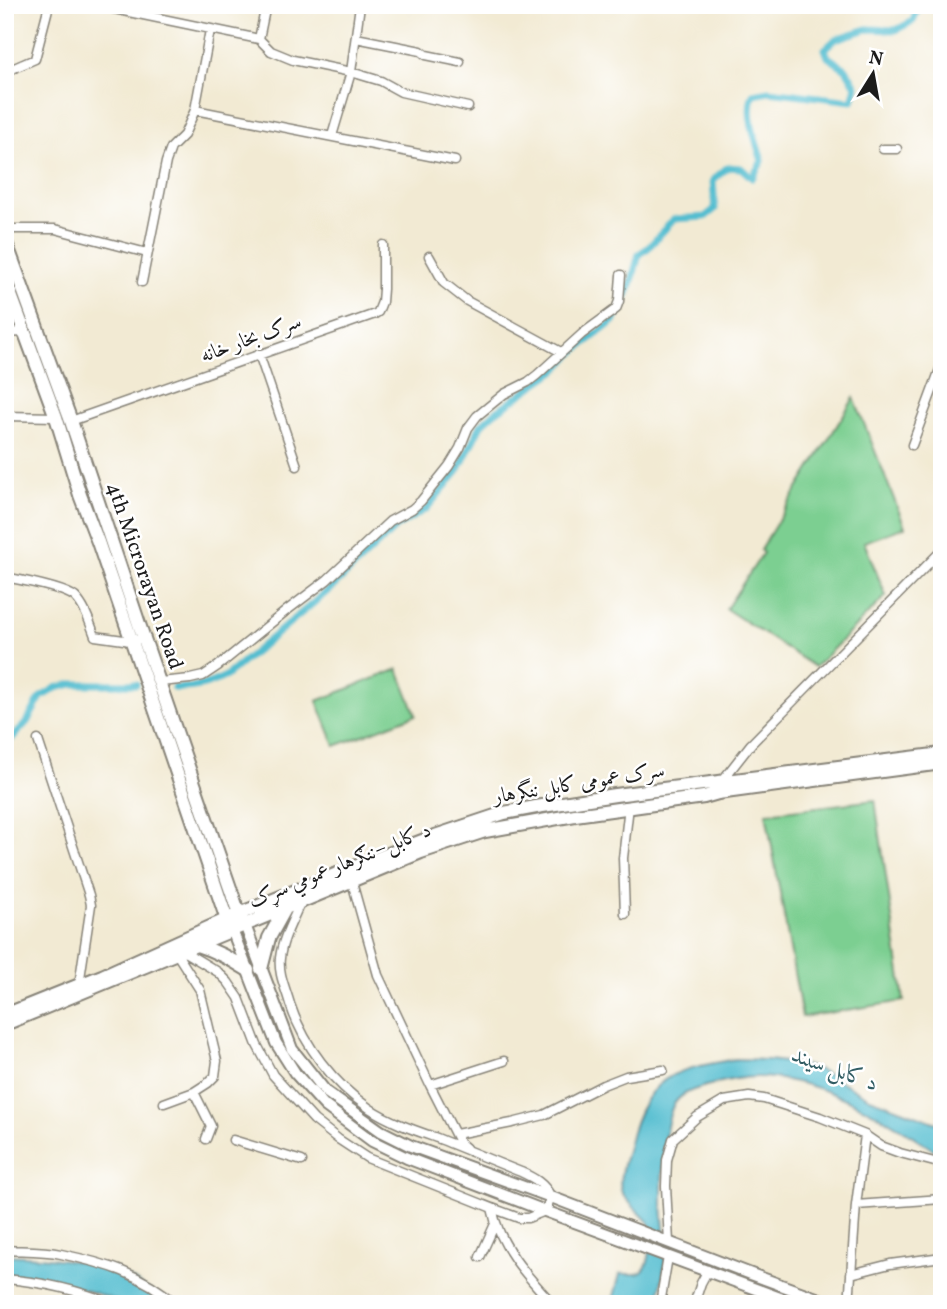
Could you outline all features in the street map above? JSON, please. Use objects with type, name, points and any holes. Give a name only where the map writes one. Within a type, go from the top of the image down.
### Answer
[{"type":"main road","name":"4th Microrayan Road","points":[[5,240],[71,421],[138,640],[236,922]]},
{"type":"main road","name":"4th Microrayan Road","points":[[5,279],[8,294],[56,417],[80,495],[138,640],[160,682],[236,922]]},
{"type":"main road","name":"سرک عمومی کابل ننگرهار","points":[[236,922],[435,836],[504,813],[549,805],[720,787],[942,754]]},
{"type":"main road","points":[[720,787],[762,787],[942,763]]},
{"type":"main road","name":"د کابل–ننګرهار عمومي سړک","points":[[5,1015],[236,922],[285,909],[421,852],[485,831],[575,814],[704,797],[720,787]]},
{"type":"main road","points":[[261,969],[270,938],[285,909]]},
{"type":"main road","points":[[236,922],[261,969],[292,1049],[326,1092],[382,1131],[411,1146],[551,1196],[833,1304]]},
{"type":"main road","points":[[236,922],[248,970],[276,1043],[295,1073],[325,1106],[372,1141],[407,1158],[796,1304]]},
{"type":"main road","name":"د کابل–ننګرهار عمومي سړک","points":[[5,1024],[180,953],[236,922]]},
{"type":"main road","points":[[197,945],[231,959],[248,970]]},
{"type":"street","points":[[5,72],[35,59],[49,5]]},
{"type":"street","points":[[95,5],[138,10],[210,30],[259,39],[271,51],[293,60],[351,72],[381,81],[401,92],[468,107]]},
{"type":"street","points":[[259,39],[266,5]]},
{"type":"street","points":[[332,136],[351,72],[360,5]]},
{"type":"street","points":[[142,282],[166,162],[171,148],[184,135],[195,110],[210,30]]},
{"type":"street","points":[[356,38],[460,62]]},
{"type":"street","points":[[195,110],[455,161]]},
{"type":"street","points":[[883,149],[897,149]]},
{"type":"street","points":[[5,229],[55,229],[148,253]]},
{"type":"street","name":"سرک بخار خانه","points":[[71,421],[378,312],[383,289],[383,245]]},
{"type":"street","points":[[429,256],[444,283],[467,301],[561,352]]},
{"type":"street","points":[[160,682],[203,676],[327,580],[390,521],[412,509],[449,466],[477,416],[505,394],[528,382],[616,309],[621,275]]},
{"type":"street","points":[[5,333],[24,332]]},
{"type":"street","points":[[258,354],[297,466]]},
{"type":"street","points":[[912,445],[942,365]]},
{"type":"street","points":[[5,416],[56,417]]},
{"type":"street","points":[[720,787],[751,744],[942,550]]},
{"type":"street","points":[[5,577],[74,596],[85,611],[95,636],[138,640]]},
{"type":"street","points":[[38,740],[89,895],[79,985]]},
{"type":"street","points":[[625,914],[623,858],[629,806]]},
{"type":"street","points":[[352,882],[378,975],[430,1085],[460,1142],[470,1152]]},
{"type":"street","points":[[180,953],[218,972],[228,982],[239,998],[268,1067],[314,1120],[338,1139],[368,1158],[492,1208],[528,1218],[545,1211],[551,1196],[540,1181],[401,1126],[369,1109],[327,1070],[296,1024],[281,975],[280,958],[284,941],[300,903]]},
{"type":"street","points":[[164,1103],[194,1092],[208,1083],[215,1076],[217,1061],[200,990],[180,953]]},
{"type":"street","points":[[430,1085],[504,1061]]},
{"type":"street","points":[[456,1134],[544,1115],[625,1076],[663,1070]]},
{"type":"street","points":[[194,1092],[211,1126],[206,1139]]},
{"type":"street","points":[[668,1242],[667,1160],[673,1139],[697,1117],[724,1101],[749,1097],[764,1099],[820,1117],[900,1153],[942,1164]]},
{"type":"street","points":[[865,1135],[856,1205],[850,1301],[897,1304],[921,1302]]},
{"type":"street","points":[[233,1139],[302,1161]]},
{"type":"street","points":[[856,1205],[942,1199]]},
{"type":"street","points":[[492,1208],[500,1235],[530,1280],[553,1304]]},
{"type":"street","points":[[480,1257],[495,1224]]},
{"type":"street","points":[[5,1250],[60,1253],[98,1262],[157,1287],[176,1304]]},
{"type":"street","points":[[660,1304],[668,1257]]},
{"type":"street","points":[[852,1274],[890,1264],[942,1257]]},
{"type":"street","points":[[694,1304],[708,1270]]},
{"type":"street","points":[[5,1279],[43,1283],[86,1293],[113,1304]]},
{"type":"green space","points":[[854,398],[905,527],[864,542],[886,596],[815,667],[726,609],[763,553],[760,550]]},
{"type":"green space","points":[[398,669],[416,715],[335,746],[317,701]]},
{"type":"green space","points":[[875,800],[904,1001],[802,1017],[766,813]]},
{"type":"water","points":[[736,1059],[800,1064],[820,1070],[870,1098],[942,1125],[942,1156],[879,1116],[831,1093],[806,1085],[782,1079],[752,1077],[725,1081],[691,1091],[675,1103],[666,1130],[662,1193],[665,1263],[657,1304],[612,1304],[620,1274],[642,1272],[650,1249],[649,1223],[626,1198],[620,1185],[631,1137],[648,1096],[673,1075]]},
{"type":"water","points":[[5,1255],[60,1259],[101,1267],[128,1277],[170,1304],[125,1304],[47,1279],[5,1275]]},
{"type":"waterway","points":[[174,688],[201,686],[226,676],[336,584],[396,527],[426,509],[458,471],[481,425],[494,413],[556,370],[575,351],[615,320],[631,284],[639,254],[648,248],[674,219],[705,217],[715,209],[713,180],[728,167],[741,168],[752,178],[762,161],[751,119],[753,94],[769,91],[852,101],[856,86],[846,69],[828,57],[825,49],[836,39],[867,29],[896,30],[913,21],[919,5]]},
{"type":"waterway","points":[[5,746],[27,722],[41,697],[56,688],[72,684],[136,684]]},
{"type":"water label","name":"د کابل سيند","points":[[835,1070]]}]
